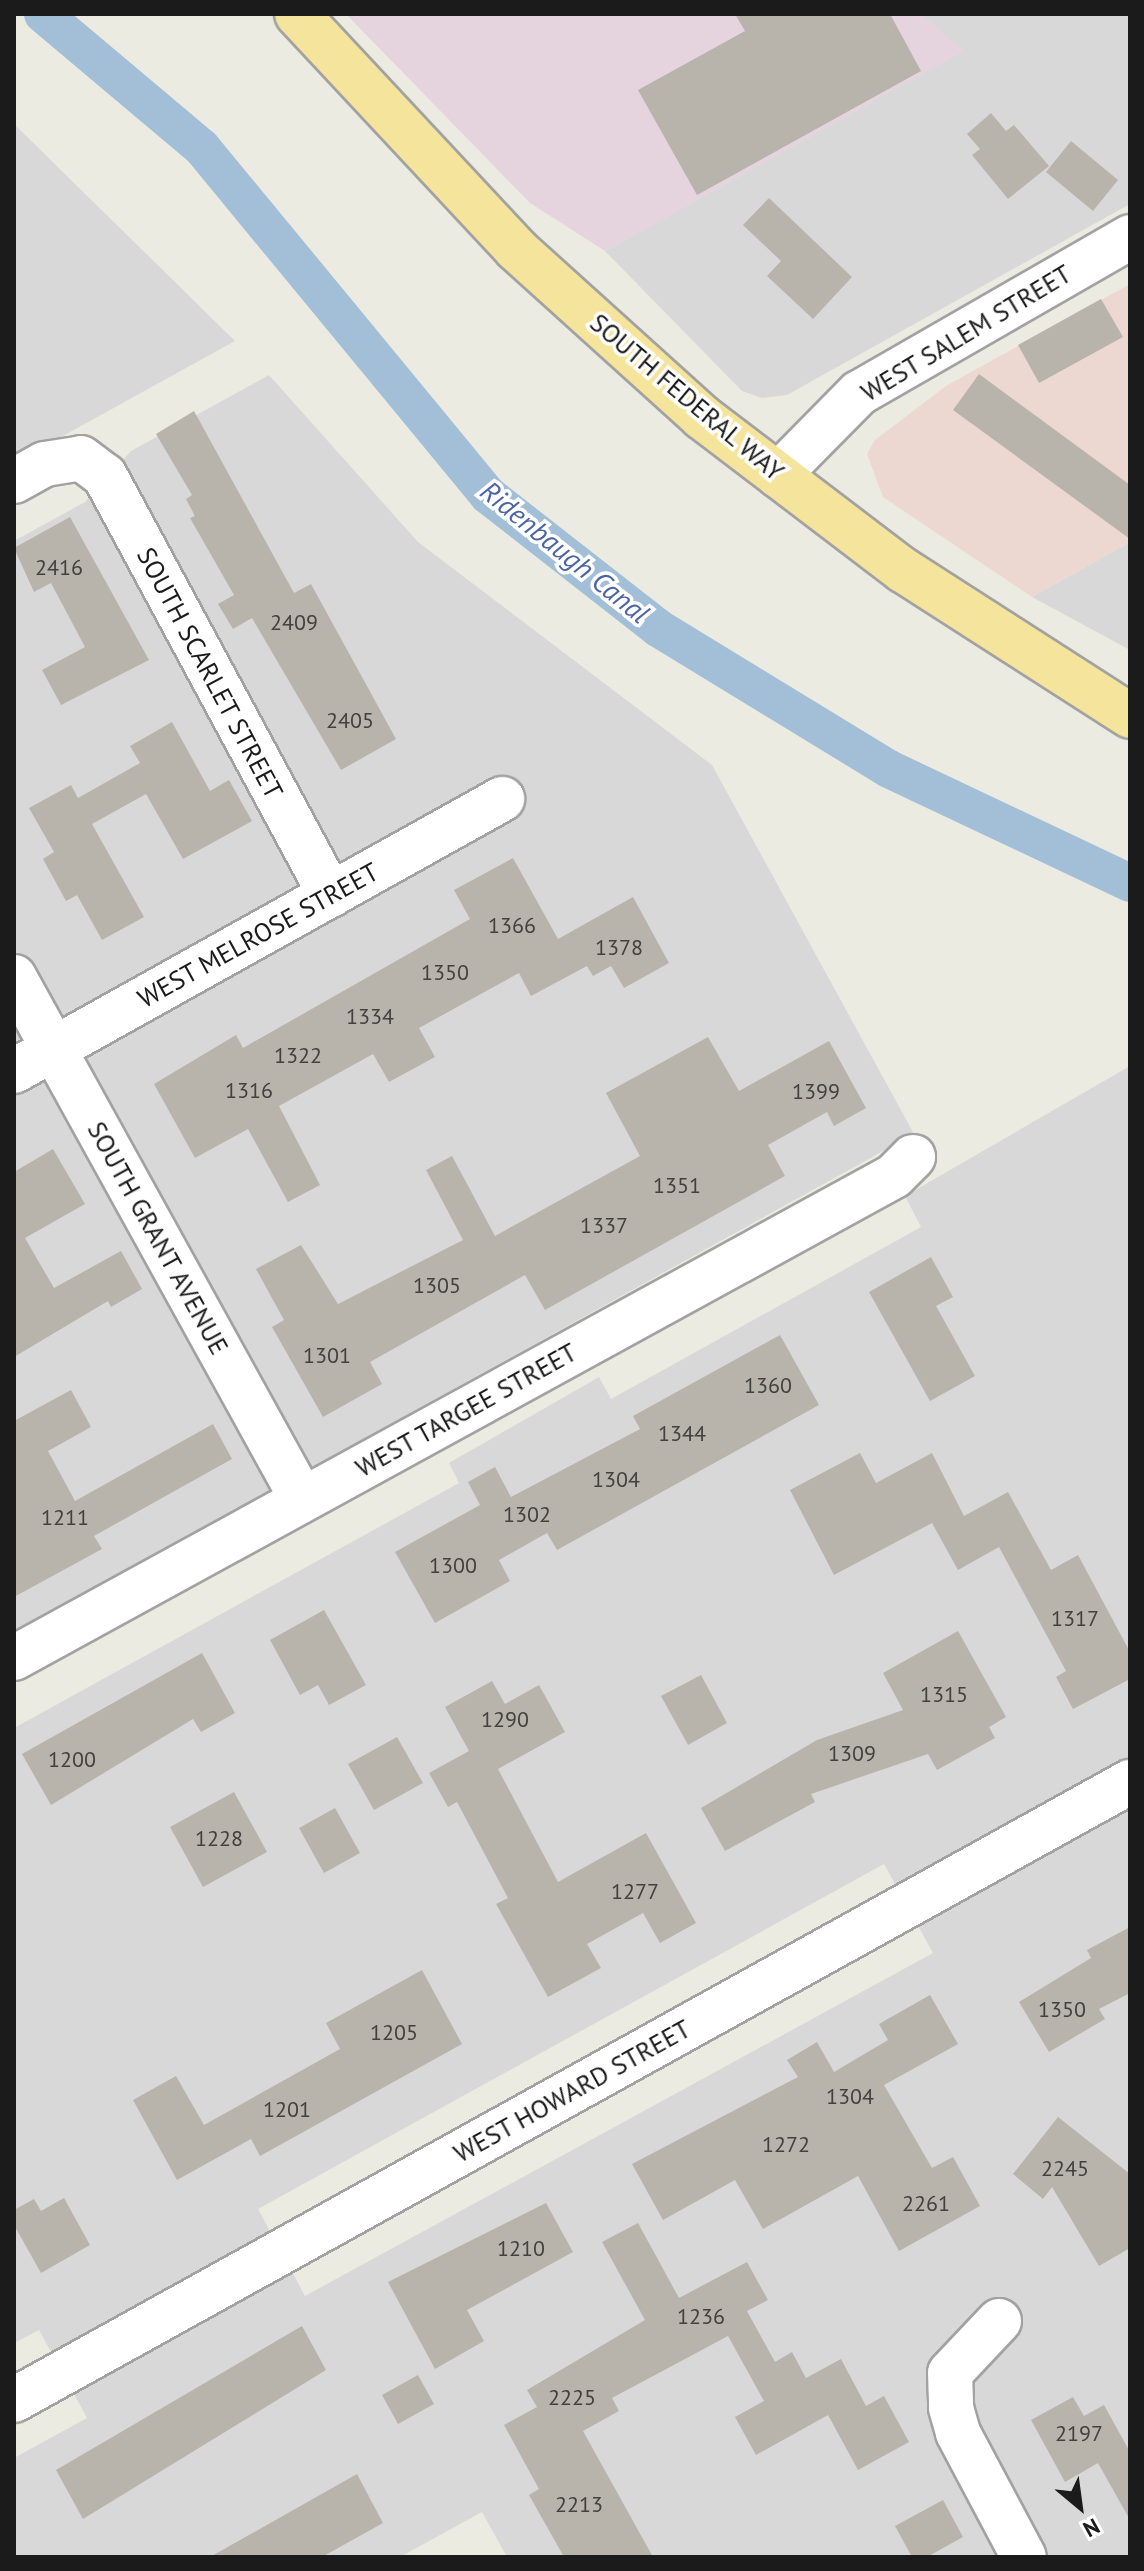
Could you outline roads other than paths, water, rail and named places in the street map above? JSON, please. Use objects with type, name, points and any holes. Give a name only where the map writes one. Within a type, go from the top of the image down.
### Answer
[{"type":"main road","name":"SOUTH FEDERAL WAY","points":[[297,14],[516,249],[702,417],[903,570],[1130,716]]},
{"type":"street","name":"WEST SALEM STREET","points":[[778,475],[859,393],[1130,237]]},
{"type":"street","name":"SOUTH SCARLET STREET","points":[[14,481],[45,464],[81,458],[105,476],[331,895]]},
{"type":"street","name":"WEST MELROSE STREET","points":[[14,1071],[502,799]]},
{"type":"street","name":"SOUTH GRANT AVENUE","points":[[14,977],[302,1499]]},
{"type":"street","name":"WEST TARGEE STREET","points":[[14,1658],[894,1176],[913,1157]]},
{"type":"street","name":"WEST HOWARD STREET","points":[[14,2400],[1130,1782]]},
{"type":"street","points":[[999,2321],[950,2373],[951,2408],[958,2433],[1024,2557]]},
{"type":"waterway","name":"Ridenbaugh Canal","points":[[43,14],[202,148],[488,495],[658,628],[889,769],[1130,883]]}]
